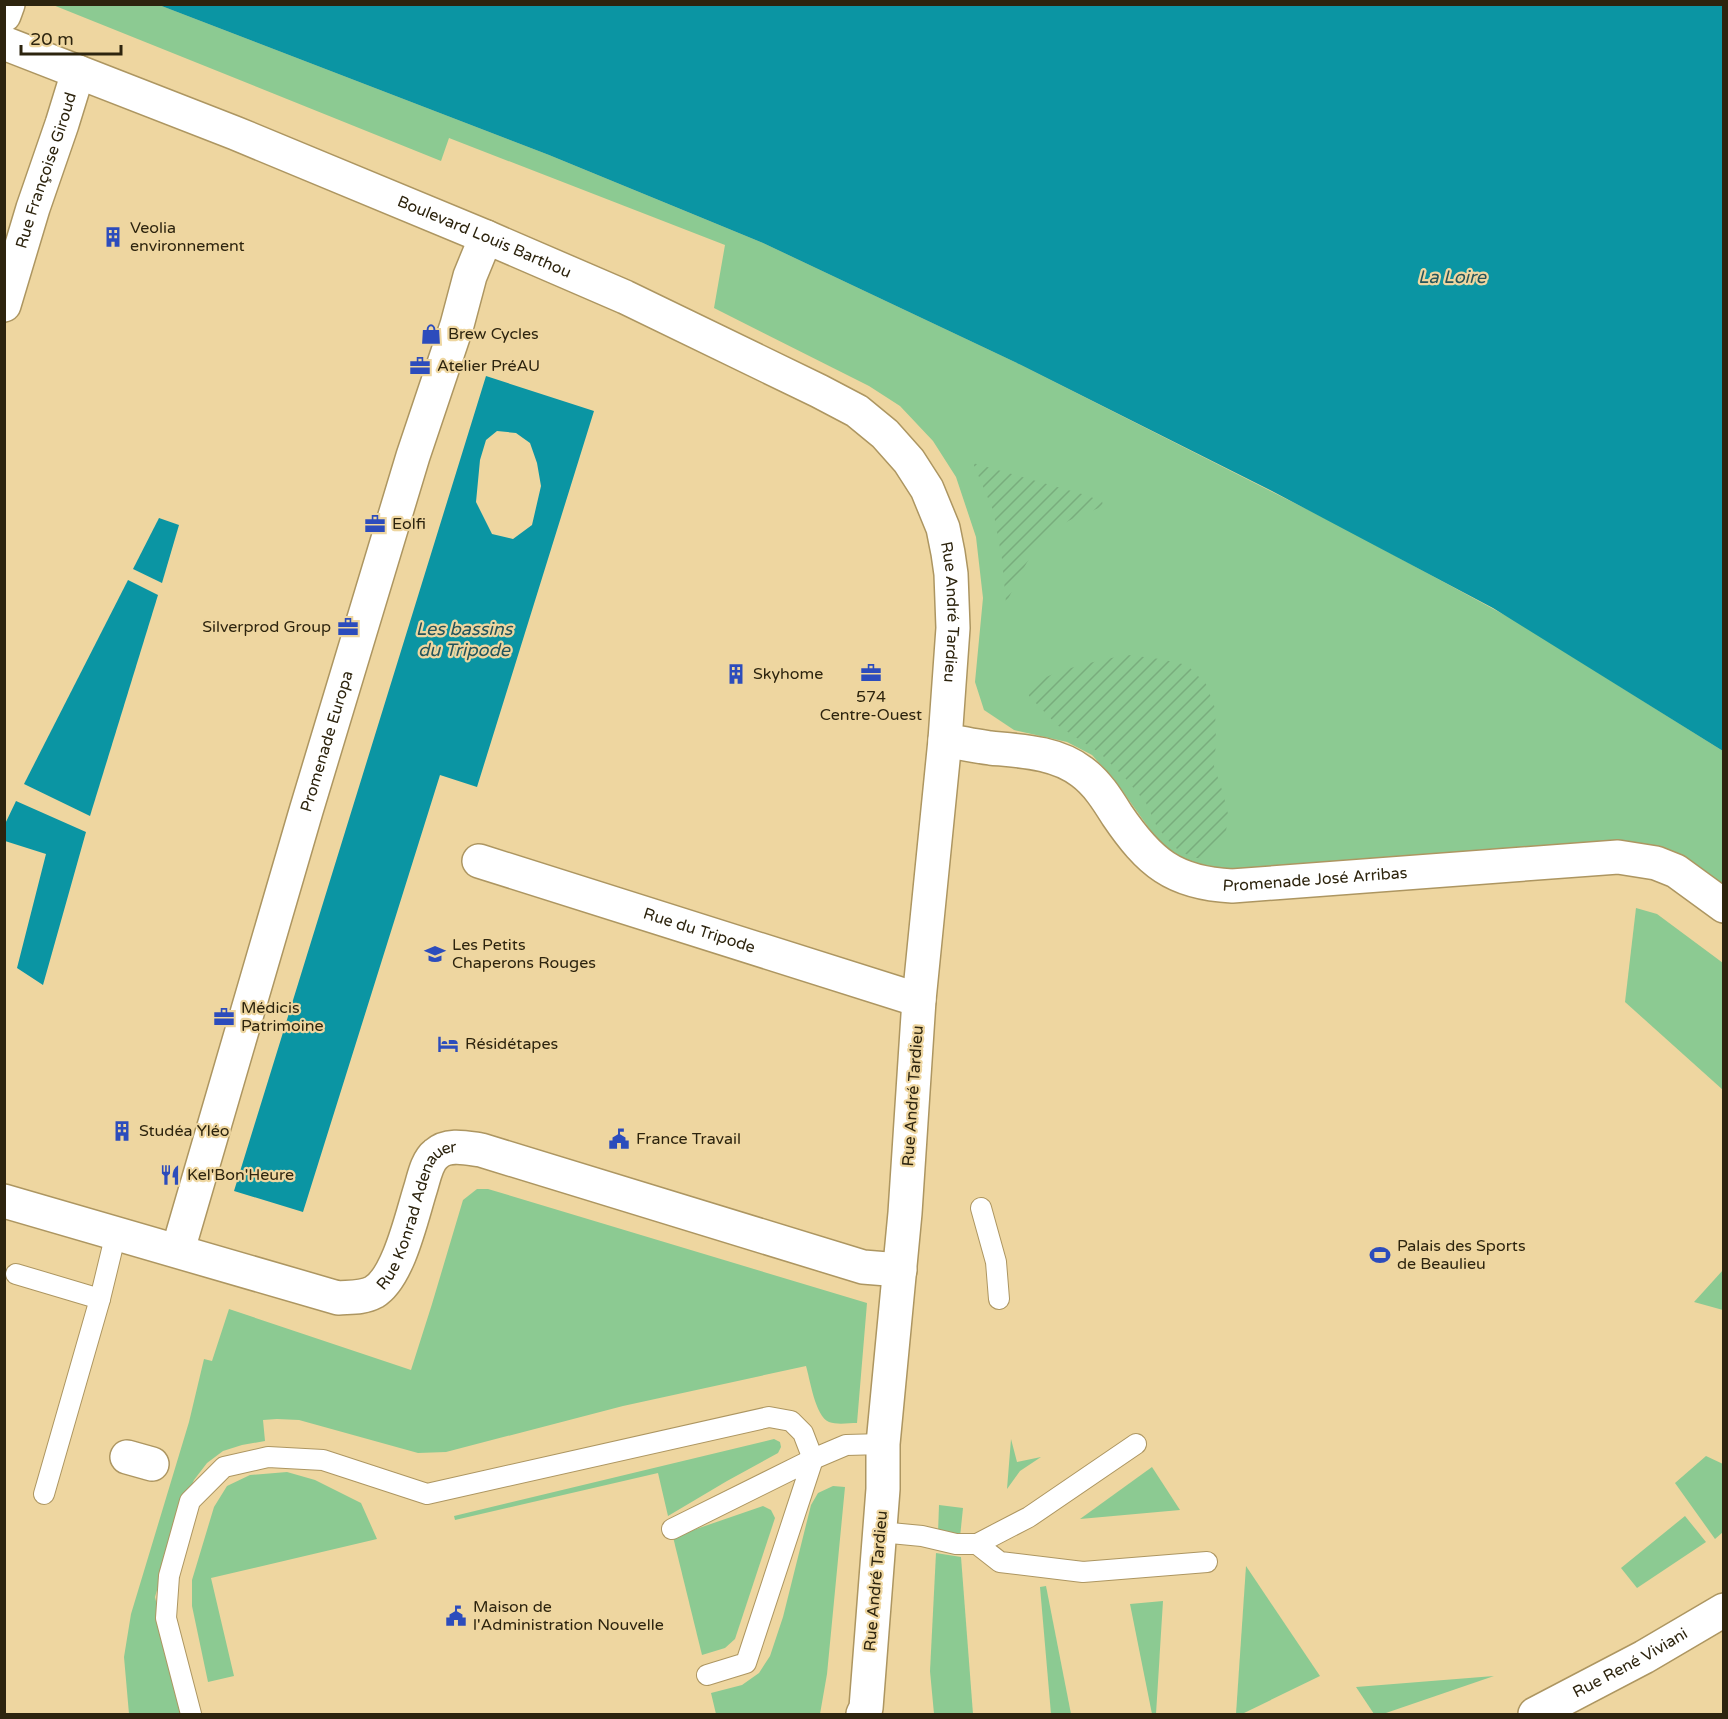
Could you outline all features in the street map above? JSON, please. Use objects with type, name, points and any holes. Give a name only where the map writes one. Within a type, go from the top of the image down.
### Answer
[{"type":"street","points":[[4,15],[8,4]]},
{"type":"street","name":"Boulevard Louis Barthou","points":[[4,43],[235,133],[625,297],[839,401],[872,423],[897,447],[927,489]]},
{"type":"street","name":"Rue Françoise Giroud","points":[[4,305],[78,72]]},
{"type":"street","name":"Promenade Europa","points":[[178,1250],[413,456],[457,325],[470,276],[486,237]]},
{"type":"street","name":"Rue André Tardieu","points":[[866,1712],[883,1490],[883,1444],[900,1270],[919,1000],[945,740],[953,628],[951,574],[943,528],[927,489]]},
{"type":"street","name":"Promenade José Arribas","points":[[945,740],[1022,751],[1063,761],[1082,772],[1099,787],[1131,836],[1146,853],[1164,868],[1200,882],[1232,886],[1618,857],[1656,863],[1676,871],[1724,906]]},
{"type":"street","name":"Rue du Tripode","points":[[479,861],[919,1000]]},
{"type":"street","name":"Rue Konrad Adenauer","points":[[4,1200],[338,1298],[358,1298],[384,1285],[406,1238],[425,1172],[434,1155],[452,1147],[481,1150],[863,1267],[900,1270]]},
{"type":"street","name":"Rue René Viviani","points":[[1535,1714],[1724,1610]]},
{"type":"lane","points":[[981,1208],[996,1262],[999,1299]]},
{"type":"lane","points":[[44,1494],[100,1299],[116,1233]]},
{"type":"lane","points":[[16,1274],[100,1299]]},
{"type":"lane","points":[[191,1714],[166,1618],[169,1576],[190,1501],[224,1467],[268,1456],[323,1460],[427,1494],[769,1417],[791,1421],[803,1433],[813,1459],[746,1663],[707,1675]]},
{"type":"lane","points":[[672,1529],[846,1444],[883,1444]]},
{"type":"lane","points":[[880,1532],[922,1536],[956,1544],[976,1544],[1029,1517],[1136,1444]]},
{"type":"lane","points":[[976,1544],[1000,1562],[1083,1572],[1207,1562]]},
{"type":"green space","points":[[53,5],[159,5],[549,155],[763,243],[1021,365],[1340,526],[1512,619],[1723,751],[1723,886],[1678,858],[1220,871],[1190,866],[1166,852],[1113,778],[1092,755],[1067,742],[1014,730],[984,710],[975,682],[983,598],[976,537],[956,477],[933,441],[900,406],[869,386],[714,308],[725,245],[449,138],[441,161]]},
{"type":"green space","points":[[973,463],[1102,501],[1103,506],[1065,523],[1050,533],[1028,561],[1006,603],[1002,559],[993,510]]},
{"type":"green space","points":[[1128,655],[1187,665],[1206,684],[1215,708],[1214,766],[1228,814],[1226,832],[1217,850],[1206,858],[1193,858],[1174,847],[1157,827],[1146,803],[1126,779],[1100,753],[1057,725],[1029,696],[1028,688],[1061,671]]},
{"type":"green space","points":[[1636,908],[1657,914],[1723,963],[1723,1090],[1625,1002]]},
{"type":"green space","points":[[477,1189],[488,1189],[867,1303],[857,1423],[829,1422],[824,1418],[811,1388],[806,1366],[623,1406],[446,1452],[418,1453],[299,1420],[263,1420],[265,1441],[223,1451],[207,1463],[194,1480],[184,1502],[155,1597],[183,1714],[129,1714],[124,1657],[131,1614],[189,1422],[204,1359],[212,1361],[229,1309],[411,1370],[463,1200]]},
{"type":"green space","points":[[1723,1270],[1723,1310],[1694,1302]]},
{"type":"green space","points":[[774,1439],[780,1442],[781,1447],[778,1453],[668,1516],[658,1473],[455,1520],[454,1516]]},
{"type":"green space","points":[[1011,1439],[1017,1462],[1041,1457],[1020,1471],[1007,1489]]},
{"type":"green space","points":[[1706,1456],[1723,1464],[1723,1532],[1715,1539],[1675,1483]]},
{"type":"green space","points":[[1152,1467],[1180,1510],[1080,1519]]},
{"type":"green space","points":[[287,1472],[315,1480],[361,1503],[377,1539],[211,1578],[234,1676],[208,1682],[192,1606],[192,1580],[214,1507],[227,1486],[250,1475]]},
{"type":"green space","points":[[833,1486],[845,1487],[827,1674],[820,1714],[716,1714],[711,1693],[742,1685],[759,1673],[770,1656],[783,1617],[811,1505],[818,1493]]},
{"type":"green space","points":[[939,1505],[963,1508],[960,1537],[938,1533]]},
{"type":"green space","points":[[763,1506],[771,1510],[775,1518],[735,1639],[725,1648],[702,1655],[673,1537]]},
{"type":"green space","points":[[1685,1516],[1706,1542],[1637,1588],[1621,1568]]},
{"type":"green space","points":[[936,1553],[961,1557],[973,1714],[934,1714],[930,1671]]},
{"type":"green space","points":[[1246,1566],[1320,1676],[1242,1714],[1236,1714]]},
{"type":"green space","points":[[1046,1586],[1071,1714],[1051,1714],[1040,1587]]},
{"type":"green space","points":[[1163,1601],[1156,1714],[1152,1714],[1130,1604]]},
{"type":"green space","points":[[1494,1676],[1383,1714],[1374,1714],[1356,1687]]},
{"type":"water","name":"La Loire","points":[[159,5],[1723,5],[1723,751],[1493,608],[1272,491],[1021,365],[763,243],[549,155]]},
{"type":"water","name":"Les bassins du Tripode","points":[[486,376],[594,411],[477,787],[440,775],[303,1212],[234,1191]],"holes":[[[497,431],[516,433],[530,443],[537,463],[541,486],[532,525],[513,539],[492,534],[476,502],[480,460],[486,440]]]},
{"type":"water","points":[[159,518],[179,525],[162,583],[133,569]]},
{"type":"water","points":[[128,580],[158,595],[90,816],[24,784]]},
{"type":"water","points":[[16,801],[86,832],[43,985],[17,968],[46,854],[5,841],[5,824]]},
{"type":"place","name":"Veolia environnement","points":[[113,237]]},
{"type":"place","name":"Brew Cycles","points":[[431,334]]},
{"type":"place","name":"Atelier PréAU","points":[[420,366]]},
{"type":"place","name":"Eolfi","points":[[375,524]]},
{"type":"place","name":"Silverprod Group","points":[[348,627]]},
{"type":"place","name":"574 Centre-Ouest","points":[[871,673]]},
{"type":"place","name":"Skyhome","points":[[736,674]]},
{"type":"place","name":"Les Petits Chaperons Rouges","points":[[435,954]]},
{"type":"place","name":"Médicis Patrimoine","points":[[224,1017]]},
{"type":"place","name":"Résidétapes","points":[[448,1044]]},
{"type":"place","name":"Studéa Yléo","points":[[122,1131]]},
{"type":"place","name":"France Travail","points":[[619,1139]]},
{"type":"place","name":"Kel'Bon'Heure","points":[[170,1175]]},
{"type":"place","name":"Palais des Sports de Beaulieu","points":[[1380,1255]]},
{"type":"place","name":"Maison de l'Administration Nouvelle","points":[[456,1616]]}]
